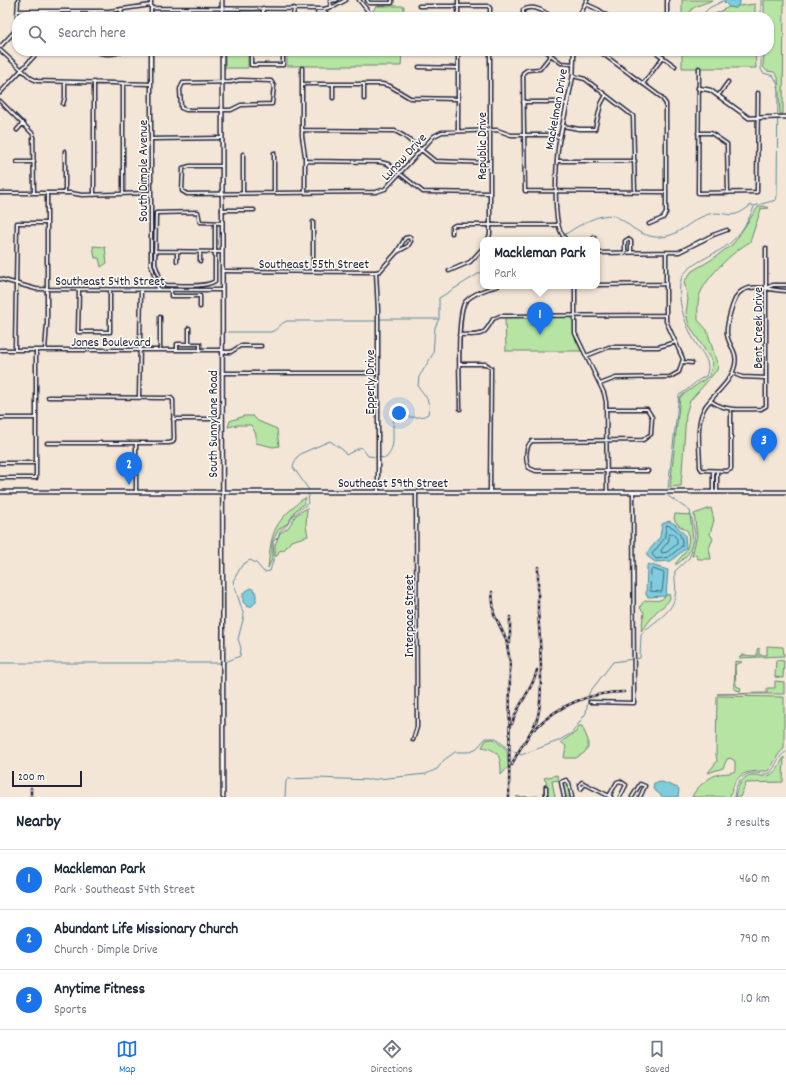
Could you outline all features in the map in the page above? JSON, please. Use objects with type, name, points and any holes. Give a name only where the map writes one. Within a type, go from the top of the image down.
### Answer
[{"type":"main road","points":[[222,0],[222,12]]},
{"type":"main road","points":[[582,12],[587,0]]},
{"type":"main road","name":"South Sunnylane Road","points":[[222,56],[223,797]]},
{"type":"main road","name":"Mackelman Drive","points":[[560,137],[573,76],[574,56]]},
{"type":"main road","points":[[698,88],[707,89],[745,116],[758,118],[786,117]]},
{"type":"main road","name":"Southeast 59th Street","points":[[0,492],[786,492]]},
{"type":"street","points":[[18,0],[18,11],[95,12],[151,6],[317,8],[331,7],[346,0]]},
{"type":"street","points":[[151,0],[151,12]]},
{"type":"street","points":[[331,7],[330,1],[336,0]]},
{"type":"street","points":[[359,0],[368,11]]},
{"type":"street","points":[[367,0],[369,3],[392,3],[392,0]]},
{"type":"street","points":[[458,0],[458,12]]},
{"type":"street","points":[[667,0],[667,12]]},
{"type":"street","points":[[586,4],[600,12]]},
{"type":"street","points":[[419,6],[489,6],[490,12]]},
{"type":"street","points":[[317,8],[317,12],[326,12]]},
{"type":"street","points":[[524,12],[524,10],[541,9],[545,12]]},
{"type":"street","points":[[0,47],[12,34]]},
{"type":"street","points":[[0,50],[21,70],[37,81],[151,84]]},
{"type":"street","points":[[0,93],[34,56]]},
{"type":"street","name":"South Dimple Avenue","points":[[151,56],[151,264],[158,289]]},
{"type":"street","points":[[251,56],[251,65],[258,65],[283,64],[283,56]]},
{"type":"street","points":[[458,56],[458,130]]},
{"type":"street","name":"Republic Drive","points":[[488,237],[490,226],[490,56]]},
{"type":"street","points":[[550,56],[540,69],[527,70],[523,73],[525,191],[666,192]]},
{"type":"street","points":[[552,56],[564,64],[573,64]]},
{"type":"street","points":[[606,56],[664,100],[666,105],[666,192],[664,217],[649,224]]},
{"type":"street","points":[[643,84],[663,57],[675,66]]},
{"type":"street","points":[[419,67],[458,68]]},
{"type":"street","points":[[302,68],[302,130],[305,162],[305,193]]},
{"type":"street","points":[[698,68],[698,193],[757,192],[758,93]]},
{"type":"street","points":[[573,76],[585,79],[634,117],[635,192]]},
{"type":"street","points":[[272,81],[274,101],[270,106],[241,105],[231,110],[182,109],[180,104],[180,89],[183,83],[222,82],[272,81]]},
{"type":"street","points":[[63,104],[65,97],[65,82]]},
{"type":"street","points":[[94,82],[94,195]]},
{"type":"street","points":[[718,96],[728,82]]},
{"type":"street","points":[[123,83],[123,194]]},
{"type":"street","points":[[302,84],[387,85],[404,96],[413,99],[458,99]]},
{"type":"street","points":[[333,84],[333,98]]},
{"type":"street","points":[[364,84],[364,99]]},
{"type":"street","points":[[562,126],[579,129],[595,129],[601,104],[606,95]]},
{"type":"street","points":[[0,101],[30,129],[34,136],[34,193]]},
{"type":"street","points":[[523,102],[558,102],[567,104]]},
{"type":"street","points":[[17,130],[23,123]]},
{"type":"street","points":[[302,130],[395,131],[404,136],[435,161],[490,163]]},
{"type":"street","name":"Lunow Drive","points":[[222,166],[190,166],[183,168],[182,191],[187,194],[376,192],[385,189],[420,150],[438,133],[458,130],[501,130],[511,135],[547,135],[560,137]]},
{"type":"street","points":[[698,133],[711,133],[727,144],[728,193]]},
{"type":"street","name":"Mackelman Drive","points":[[560,137],[557,161],[558,225],[564,237]]},
{"type":"street","points":[[152,138],[222,138]]},
{"type":"street","points":[[65,151],[65,193]]},
{"type":"street","points":[[274,153],[274,193]]},
{"type":"street","points":[[243,154],[243,193]]},
{"type":"street","points":[[557,161],[635,161]]},
{"type":"street","points":[[17,162],[34,162]]},
{"type":"street","points":[[305,162],[380,162],[388,164],[418,190],[428,193],[490,193]]},
{"type":"street","points":[[0,193],[65,193],[94,195],[151,193]]},
{"type":"street","points":[[45,350],[48,289],[48,193]]},
{"type":"street","points":[[222,210],[254,210]]},
{"type":"street","points":[[215,223],[215,281],[212,284],[201,285],[175,285],[162,283],[156,268],[156,212],[198,212],[200,222],[222,223]]},
{"type":"street","points":[[313,222],[313,271]]},
{"type":"street","points":[[15,350],[17,223],[48,223]]},
{"type":"street","points":[[452,233],[452,226],[455,225],[558,225]]},
{"type":"street","points":[[600,253],[666,253],[682,251],[713,235],[727,230]]},
{"type":"street","name":"Southeast 55th Street","points":[[222,271],[376,272],[380,271],[397,252],[405,238],[410,237],[410,244],[397,252]]},
{"type":"street","points":[[625,253],[625,241],[628,239],[631,241],[631,253]]},
{"type":"street","name":"Bent Creek Drive","points":[[731,409],[765,408],[766,248]]},
{"type":"street","points":[[155,251],[222,252]]},
{"type":"street","points":[[449,271],[470,262],[480,251]]},
{"type":"street","points":[[177,252],[177,261]]},
{"type":"street","points":[[200,252],[200,261]]},
{"type":"street","points":[[600,384],[616,378],[670,377],[678,372],[682,362],[682,357],[667,324],[666,315],[666,253]]},
{"type":"street","name":"Epperly Drive","points":[[376,272],[378,280],[378,492]]},
{"type":"street","name":"Southeast 54th Street","points":[[0,279],[33,289],[222,290]]},
{"type":"street","points":[[600,285],[666,284]]},
{"type":"street","points":[[200,307],[201,285]]},
{"type":"street","points":[[710,401],[722,408],[731,409],[730,470],[701,470],[700,421],[703,411],[710,401],[732,373],[735,365],[735,354],[727,331],[734,302],[738,294],[745,290],[766,288],[773,285],[786,285]]},
{"type":"street","points":[[766,288],[774,291],[786,291]]},
{"type":"street","points":[[79,289],[78,332],[110,332],[110,290]]},
{"type":"street","points":[[171,289],[171,296],[200,296]]},
{"type":"street","points":[[460,409],[459,335],[461,315],[466,301],[490,289]]},
{"type":"street","points":[[575,289],[575,333],[600,384],[605,397],[607,409],[607,492]]},
{"type":"street","points":[[139,397],[141,290]]},
{"type":"street","points":[[459,335],[484,333],[489,329],[493,319],[498,316],[666,315]]},
{"type":"street","points":[[160,317],[160,350]]},
{"type":"street","points":[[189,328],[189,344]]},
{"type":"street","points":[[586,356],[609,347],[658,347],[676,342]]},
{"type":"street","points":[[177,350],[177,344],[200,344],[200,350]]},
{"type":"street","name":"Jones Boulevard","points":[[0,350],[200,350],[229,352],[240,346],[261,346]]},
{"type":"street","points":[[0,478],[36,478],[36,350]]},
{"type":"street","points":[[682,362],[692,363]]},
{"type":"street","points":[[460,364],[489,365],[491,368],[490,492]]},
{"type":"street","points":[[222,373],[378,373]]},
{"type":"street","points":[[732,373],[742,377],[766,378]]},
{"type":"street","points":[[47,443],[172,442],[173,419],[173,400],[171,398],[48,397]]},
{"type":"street","points":[[607,409],[644,409],[650,412],[652,417],[651,434],[643,440],[537,440],[529,443],[527,461],[528,468],[536,471],[648,471]]},
{"type":"street","points":[[0,418],[36,418]]},
{"type":"street","points":[[173,419],[222,419]]},
{"type":"street","points":[[136,443],[136,492]]},
{"type":"street","points":[[0,463],[36,463]]},
{"type":"street","points":[[713,471],[713,492]]},
{"type":"street","points":[[717,471],[717,492]]},
{"type":"street","name":"Interpace Street","points":[[414,740],[417,727],[416,492]]},
{"type":"street","points":[[590,702],[634,703],[633,492]]},
{"type":"street","points":[[564,797],[561,782],[566,780],[569,783],[572,797]]},
{"type":"street","points":[[585,784],[610,797],[617,782],[620,781],[626,785],[620,797]]},
{"type":"street","points":[[632,797],[640,784],[645,786],[640,797]]},
{"type":"street","points":[[546,787],[546,797]]},
{"type":"green space","points":[[682,0],[712,0],[694,7],[690,12],[682,12]]},
{"type":"green space","points":[[764,0],[784,0],[783,114],[780,114],[778,77],[774,72],[767,71],[763,67],[764,56],[774,56],[774,12],[764,12]]},
{"type":"green space","points":[[755,4],[755,12],[719,12],[729,7],[736,8],[738,6]]},
{"type":"green space","points":[[376,6],[404,6],[403,12],[372,12]]},
{"type":"green space","points":[[227,10],[262,11],[229,12],[225,12]]},
{"type":"green space","points":[[225,56],[248,56],[248,68],[225,68]]},
{"type":"green space","points":[[287,56],[402,56],[401,66],[287,66]]},
{"type":"green space","points":[[682,56],[755,56],[756,68],[682,68]]},
{"type":"green space","points":[[763,206],[769,208],[761,209],[750,242],[743,246],[720,266],[707,282],[699,297],[698,320],[707,330],[718,366],[717,370],[690,401],[686,414],[681,486],[670,487],[680,397],[709,376],[713,363],[689,325],[686,313],[688,299],[684,282],[692,271],[711,260],[733,244],[758,207]]},
{"type":"green space","points":[[93,246],[105,247],[107,263],[101,267],[99,258],[95,258]]},
{"type":"green space","points":[[505,317],[571,317],[573,320],[575,338],[581,351],[506,351]]},
{"type":"green space","points":[[244,416],[253,416],[258,421],[277,429],[279,446],[273,447],[256,443],[256,434],[251,425],[237,425],[228,427],[230,421]]},
{"type":"green space","points":[[306,498],[303,505],[296,510],[288,523],[279,529],[272,542],[272,559],[268,568],[271,541],[276,527],[286,514],[300,501]]},
{"type":"green space","points":[[307,508],[306,526],[308,536],[291,541],[284,550],[279,551],[277,556],[275,556],[275,545],[280,533],[288,528],[296,515]]},
{"type":"green space","points":[[711,508],[714,520],[710,534],[713,539],[709,548],[711,559],[698,559],[696,554],[692,556],[697,535],[694,514]]},
{"type":"green space","points":[[675,514],[690,515],[692,530],[691,548],[688,554],[677,564],[675,564],[688,546],[688,531],[678,525],[674,519]]},
{"type":"green space","points":[[669,594],[670,598],[667,602],[656,612],[641,631],[644,612],[640,608],[642,604],[648,600],[660,600]]},
{"type":"green space","points":[[767,646],[783,647],[784,656],[739,658],[742,655],[757,656],[757,649],[759,648],[759,655],[767,655]]},
{"type":"green space","points":[[776,660],[784,661],[783,678],[775,677]]},
{"type":"green space","points":[[735,661],[742,662],[735,665],[736,686],[741,688],[740,691],[734,689]]},
{"type":"green space","points":[[775,681],[784,682],[784,694],[717,694],[767,693],[767,688],[775,688]]},
{"type":"green space","points":[[717,696],[784,697],[784,749],[779,753],[768,771],[747,773],[738,778],[732,789],[730,797],[692,797],[699,786],[711,777],[735,771],[735,761],[730,758],[727,759],[723,768],[708,773],[717,761]]},
{"type":"green space","points":[[579,726],[582,726],[588,740],[588,748],[584,753],[576,758],[564,758],[566,746],[561,742],[576,732]]},
{"type":"green space","points":[[494,739],[507,750],[508,767],[501,775],[500,759],[496,753],[493,750],[482,747],[486,740]]},
{"type":"green space","points":[[784,757],[783,782],[746,783],[740,797],[735,797],[741,782],[744,779],[750,775],[770,775],[780,765]]},
{"type":"green space","points":[[557,775],[559,780],[552,781],[555,797],[516,797],[544,796],[544,785],[547,784],[544,778]]},
{"type":"green space","points":[[568,781],[571,797],[565,797],[563,782]]},
{"type":"water","points":[[724,0],[740,0],[740,2],[736,8],[729,7]]},
{"type":"water","points":[[669,521],[675,524],[685,535],[686,548],[671,561],[655,562],[647,556],[647,553],[660,537],[662,524]]},
{"type":"water","points":[[648,564],[668,570],[666,596],[648,597],[646,595]]},
{"type":"water","points":[[251,588],[256,592],[256,602],[252,606],[248,607],[243,602],[243,593]]},
{"type":"water","points":[[662,782],[678,788],[678,797],[663,797],[653,789],[654,783]]},
{"type":"waterway","points":[[761,0],[761,12]]},
{"type":"waterway","points":[[705,12],[709,8],[723,1]]},
{"type":"waterway","points":[[561,237],[594,218],[610,215],[619,218],[634,229],[646,235],[653,237],[666,236],[678,232],[706,215],[713,213],[732,215],[737,214],[751,205],[754,206],[776,200],[778,85],[774,76],[763,73],[761,69],[761,56]]},
{"type":"waterway","points":[[668,488],[679,395],[706,376],[708,370],[707,360],[693,338],[684,318],[680,302],[681,280],[688,269],[729,244],[744,227],[754,207]]},
{"type":"waterway","points":[[309,490],[293,467],[297,457],[302,453],[330,441],[343,450],[346,455],[361,447],[368,456],[386,458],[393,445],[394,420],[401,417],[420,417],[428,414],[428,402],[418,386],[419,377],[433,354],[435,327],[439,319],[439,298],[480,273]]},
{"type":"waterway","points":[[380,319],[438,319]]},
{"type":"waterway","points":[[228,332],[271,332],[287,321],[376,321]]},
{"type":"waterway","points":[[0,663],[223,663],[240,656],[241,648],[238,639],[244,616],[233,581],[242,565],[250,560],[256,563],[264,572],[270,571],[274,558],[273,542],[278,537],[280,531],[287,525],[294,515],[308,503],[309,494]]},
{"type":"waterway","points":[[285,797],[286,781],[288,779],[317,778],[369,780],[426,774],[437,769],[444,760],[455,752],[468,752],[477,748],[486,738],[496,738],[508,749],[521,755],[558,741],[572,733],[586,713],[589,693],[613,662],[640,658],[641,635],[666,613],[673,603],[676,593],[675,571],[689,558],[693,548],[695,533],[690,511],[668,496]]},
{"type":"waterway","points":[[734,797],[737,785],[742,778],[746,775],[754,773],[770,773],[779,758],[786,752]]},
{"type":"railway","points":[[538,567],[538,615]]},
{"type":"railway","points":[[492,592],[494,614],[506,639],[510,662],[509,797]]},
{"type":"railway","points":[[512,765],[537,719],[539,709],[541,666],[538,611]]},
{"type":"railway","points":[[510,617],[510,643]]},
{"type":"railway","points":[[512,724],[517,710],[532,684],[537,670]]},
{"type":"railway","points":[[535,729],[554,713],[588,697],[600,694],[624,692]]},
{"type":"railway","points":[[31,788],[31,797]]},
{"type":"place","name":"Mackleman Park","points":[[540,335]]},
{"type":"place","name":"Anytime Fitness","points":[[764,461]]},
{"type":"place","name":"Abundant Life Missionary Church","points":[[129,485]]}]
